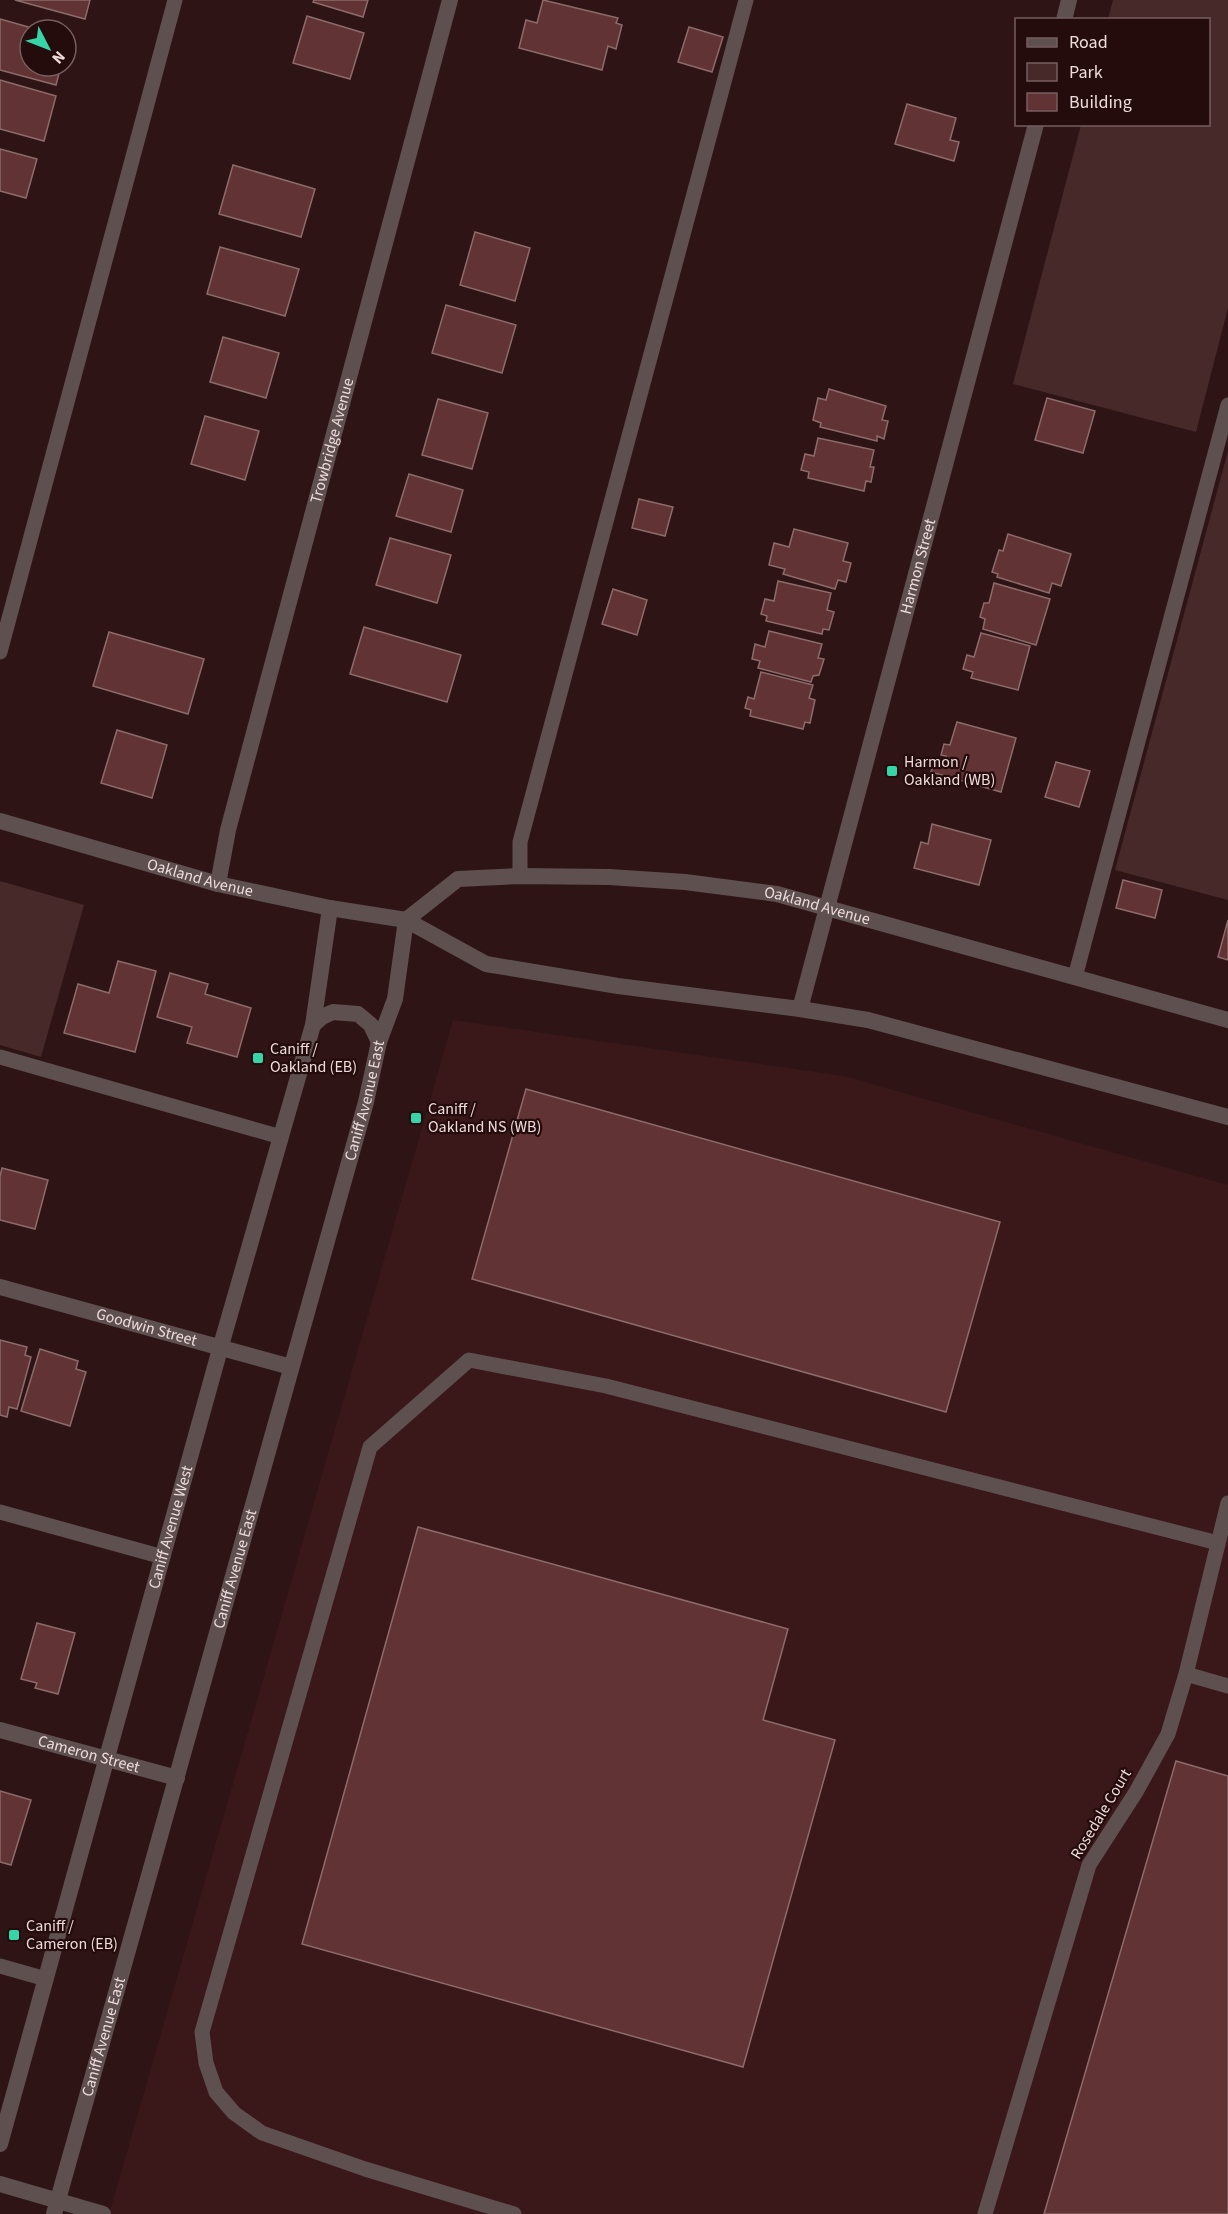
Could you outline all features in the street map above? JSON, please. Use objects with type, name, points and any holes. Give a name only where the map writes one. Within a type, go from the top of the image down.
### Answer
[{"type":"street","name":"Trowbridge Avenue","points":[[218,884],[228,830],[450,0]]},
{"type":"street","points":[[1065,18],[1070,0]]},
{"type":"street","name":"Harmon Street","points":[[800,1009],[1035,126]]},
{"type":"street","name":"Oakland Avenue","points":[[0,821],[218,884],[330,908],[406,920],[486,964],[618,986],[868,1020],[1228,1117]]},
{"type":"street","name":"Oakland Avenue","points":[[406,920],[458,879],[520,876],[609,877],[686,882],[777,894],[1228,1020]]},
{"type":"street","name":"Caniff Avenue West","points":[[0,2144],[220,1349],[313,1025],[330,908]]},
{"type":"street","name":"Caniff Avenue East","points":[[56,2207],[366,1102],[379,1042],[395,999],[406,920]]},
{"type":"street","points":[[313,1025],[322,1017],[333,1012],[358,1014],[371,1025],[379,1042]]},
{"type":"street","name":"Goodwin Street","points":[[0,1287],[291,1367]]},
{"type":"street","name":"Cameron Street","points":[[0,1730],[177,1778]]},
{"type":"street","points":[[0,2184],[56,2207],[103,2214]]},
{"type":"lane","points":[[0,652],[175,0]]},
{"type":"lane","points":[[520,876],[520,842],[746,0]]},
{"type":"lane","points":[[1075,977],[1228,405]]},
{"type":"lane","points":[[0,1057],[281,1137]]},
{"type":"lane","points":[[514,2214],[365,2169],[262,2133],[234,2113],[216,2092],[206,2063],[202,2032],[370,1447],[469,1360],[606,1386],[1218,1543]]},
{"type":"lane","name":"Rosedale Court","points":[[985,2214],[1089,1865],[1136,1792],[1168,1734],[1186,1674],[1228,1503]]},
{"type":"lane","points":[[0,1512],[163,1557]]},
{"type":"lane","points":[[1186,1674],[1228,1686]]},
{"type":"lane","points":[[0,1966],[46,1979]]},
{"type":"shaded area","points":[[453,1020],[844,1076],[1228,1185],[1228,2214],[109,2214]]},
{"type":"green space","points":[[1113,0],[1228,0],[1228,308],[1196,432],[1013,384],[1081,126],[1210,126],[1210,18],[1108,18]]},
{"type":"green space","points":[[1228,451],[1228,900],[1115,870]]},
{"type":"green space","points":[[0,881],[84,905],[41,1057],[0,1045]]},
{"type":"building","points":[[15,0],[90,0],[85,19]]},
{"type":"building","points":[[314,0],[368,0],[363,17],[313,2]]},
{"type":"building","points":[[543,0],[618,18],[616,23],[622,25],[616,49],[608,46],[602,70],[519,48],[526,20],[537,23]]},
{"type":"building","points":[[307,16],[364,33],[350,79],[293,63]]},
{"type":"building","points":[[0,19],[18,24],[18,75],[0,70]]},
{"type":"building","points":[[689,27],[723,37],[712,72],[678,62]]},
{"type":"building","points":[[30,78],[58,78],[56,85]]},
{"type":"building","points":[[0,80],[56,96],[44,141],[0,129]]},
{"type":"building","points":[[907,104],[956,118],[950,140],[959,142],[954,161],[895,144]]},
{"type":"building","points":[[0,149],[37,159],[26,198],[0,191]]},
{"type":"building","points":[[233,165],[315,189],[301,237],[219,214]]},
{"type":"building","points":[[475,232],[530,248],[515,301],[460,285]]},
{"type":"building","points":[[220,247],[299,269],[285,316],[207,294]]},
{"type":"building","points":[[446,305],[516,325],[502,373],[432,353]]},
{"type":"building","points":[[223,337],[279,353],[266,398],[210,382]]},
{"type":"building","points":[[829,389],[886,406],[882,420],[888,421],[884,439],[877,436],[877,441],[820,427],[821,423],[813,420],[818,398],[826,400]]},
{"type":"building","points":[[1047,398],[1095,411],[1083,453],[1035,440]]},
{"type":"building","points":[[438,399],[488,413],[472,469],[422,455]]},
{"type":"building","points":[[205,416],[259,431],[245,480],[191,464]]},
{"type":"building","points":[[818,438],[874,450],[870,467],[874,467],[871,482],[866,481],[864,491],[808,478],[809,472],[801,470],[805,454],[814,456]]},
{"type":"building","points":[[409,474],[463,490],[451,532],[396,516]]},
{"type":"building","points":[[639,499],[673,507],[665,536],[632,528]]},
{"type":"building","points":[[794,529],[848,543],[843,561],[851,563],[846,582],[838,580],[835,589],[783,574],[785,569],[769,565],[774,543],[789,547]]},
{"type":"building","points":[[1008,534],[1071,554],[1061,586],[1052,583],[1049,593],[997,577],[998,574],[992,572],[999,550],[1003,551]]},
{"type":"building","points":[[390,538],[451,555],[437,603],[376,585]]},
{"type":"building","points":[[778,581],[831,593],[827,610],[834,612],[829,630],[823,629],[822,634],[766,621],[767,616],[761,614],[765,599],[774,601]]},
{"type":"building","points":[[994,583],[1050,599],[1036,645],[983,629],[985,619],[980,617],[984,603],[989,603]]},
{"type":"building","points":[[613,589],[647,600],[637,635],[602,624]]},
{"type":"building","points":[[364,627],[461,655],[447,702],[350,674]]},
{"type":"building","points":[[769,631],[822,644],[818,658],[824,659],[819,675],[813,676],[811,682],[758,668],[760,661],[752,659],[755,644],[765,647]]},
{"type":"building","points":[[109,632],[204,659],[188,714],[93,686]]},
{"type":"building","points":[[981,633],[1030,646],[1018,690],[971,678],[973,672],[963,669],[967,655],[974,657]]},
{"type":"building","points":[[761,672],[813,685],[809,698],[815,700],[810,723],[805,722],[803,729],[750,716],[751,710],[745,708],[748,697],[754,699]]},
{"type":"building","points":[[957,722],[1016,738],[1001,792],[931,772],[934,761],[944,763],[946,756],[941,755],[944,744],[950,745]]},
{"type":"building","points":[[117,730],[167,745],[152,798],[101,783]]},
{"type":"building","points":[[1056,762],[1090,771],[1079,807],[1045,797]]},
{"type":"building","points":[[932,824],[991,840],[979,885],[914,868],[921,842],[928,844]]},
{"type":"building","points":[[1123,880],[1162,890],[1155,918],[1116,908]]},
{"type":"building","points":[[1228,920],[1228,960],[1218,957]]},
{"type":"building","points":[[118,961],[156,971],[135,1052],[64,1033],[78,984],[109,993]]},
{"type":"building","points":[[170,973],[208,984],[205,994],[251,1008],[237,1057],[187,1043],[192,1027],[157,1017]]},
{"type":"building","points":[[526,1089],[1000,1222],[946,1412],[472,1279]]},
{"type":"building","points":[[2,1168],[48,1180],[35,1229],[0,1220]]},
{"type":"building","points":[[0,1340],[27,1347],[25,1355],[31,1357],[17,1409],[9,1407],[7,1417],[0,1415]]},
{"type":"building","points":[[40,1349],[78,1361],[76,1369],[86,1372],[70,1426],[21,1411]]},
{"type":"building","points":[[418,1527],[788,1629],[763,1720],[835,1740],[743,2067],[302,1944]]},
{"type":"building","points":[[37,1623],[75,1633],[58,1694],[35,1688],[37,1683],[21,1679]]},
{"type":"building","points":[[1176,1761],[1228,1776],[1228,2214],[1044,2214]]},
{"type":"building","points":[[0,1791],[31,1800],[11,1865],[0,1862]]},
{"type":"place","name":"Harmon / Oakland (WB)","points":[[892,771]]},
{"type":"place","name":"Caniff / Oakland (EB)","points":[[258,1058]]},
{"type":"place","name":"Caniff / Oakland NS (WB)","points":[[416,1118]]},
{"type":"place","name":"Caniff / Cameron (EB)","points":[[14,1935]]}]
